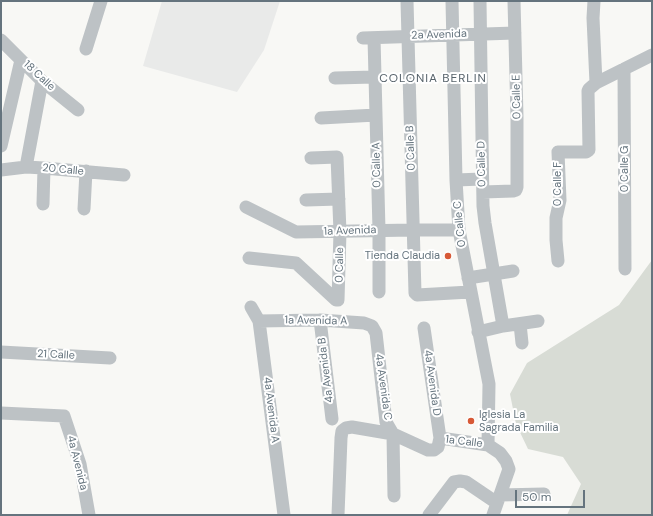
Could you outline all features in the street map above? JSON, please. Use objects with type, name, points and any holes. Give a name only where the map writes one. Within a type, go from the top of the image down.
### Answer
[{"type":"street","points":[[86,49],[101,1]]},
{"type":"street","name":"0 Calle B","points":[[407,1],[416,295],[470,292]]},
{"type":"street","name":"0 Calle C","points":[[452,1],[458,230],[489,384],[488,445]]},
{"type":"street","name":"0 Calle D","points":[[480,1],[482,185],[485,223],[503,326]]},
{"type":"street","name":"0 Calle E","points":[[482,185],[513,192],[517,188],[514,1]]},
{"type":"street","name":"0 Calle F","points":[[558,261],[556,218],[560,200],[558,153],[586,152],[588,150],[588,91],[593,86],[594,1]]},
{"type":"street","name":"2a Avenida","points":[[368,38],[515,33]]},
{"type":"street","name":"0 Calle A","points":[[368,38],[374,77],[376,115],[379,292]]},
{"type":"street","name":"18 Calle","points":[[1,40],[42,81],[78,110]]},
{"type":"street","points":[[593,86],[652,55]]},
{"type":"street","points":[[1,146],[21,60]]},
{"type":"street","name":"0 Calle G","points":[[624,69],[625,269]]},
{"type":"street","points":[[335,78],[374,77]]},
{"type":"street","points":[[26,167],[42,81]]},
{"type":"street","points":[[321,118],[376,115]]},
{"type":"street","name":"0 Calle","points":[[249,258],[296,263],[336,300],[338,300],[340,232],[337,157],[311,158]]},
{"type":"street","name":"20 Calle","points":[[1,170],[26,167],[124,175]]},
{"type":"street","points":[[43,204],[44,168]]},
{"type":"street","points":[[84,209],[86,171]]},
{"type":"street","points":[[456,180],[482,185]]},
{"type":"street","points":[[306,200],[339,199]]},
{"type":"street","name":"1a Avenida","points":[[246,207],[296,232],[458,230]]},
{"type":"street","points":[[468,278],[513,271]]},
{"type":"street","name":"4a Avenida A","points":[[251,307],[260,321],[284,515]]},
{"type":"street","name":"1a Avenida A","points":[[260,321],[320,320],[364,322],[372,326]]},
{"type":"street","name":"4a Avenida B","points":[[320,320],[332,419]]},
{"type":"street","points":[[478,332],[503,326],[538,321]]},
{"type":"street","points":[[520,324],[522,343]]},
{"type":"street","name":"4a Avenida C","points":[[372,326],[376,333],[386,422],[393,434],[394,496]]},
{"type":"street","name":"4a Avenida D","points":[[424,328],[440,438]]},
{"type":"street","name":"21 Calle","points":[[1,352],[110,358]]},
{"type":"street","name":"4a Avenida","points":[[1,413],[64,416],[80,464],[88,515]]},
{"type":"street","name":"1a Calle","points":[[338,515],[341,438],[342,432],[346,428],[352,427],[393,434],[428,450],[434,450],[438,447],[440,438],[488,445],[500,453],[506,461],[509,469],[496,504]]},
{"type":"street","points":[[429,515],[454,482],[466,482],[496,504],[544,494]]},
{"type":"shaded area","points":[[162,1],[280,1],[264,50],[237,92],[143,66]]},
{"type":"shaded area","points":[[652,260],[652,515],[567,515],[581,484],[563,457],[528,449],[516,424],[510,394],[527,363],[619,305]]},
{"type":"place","name":"Tienda Claudia","points":[[448,256]]},
{"type":"place","name":"Iglesia La Sagrada Familia","points":[[471,421]]},
{"type":"district","name":"COLONIA BERLIN","points":[[433,79]]}]
